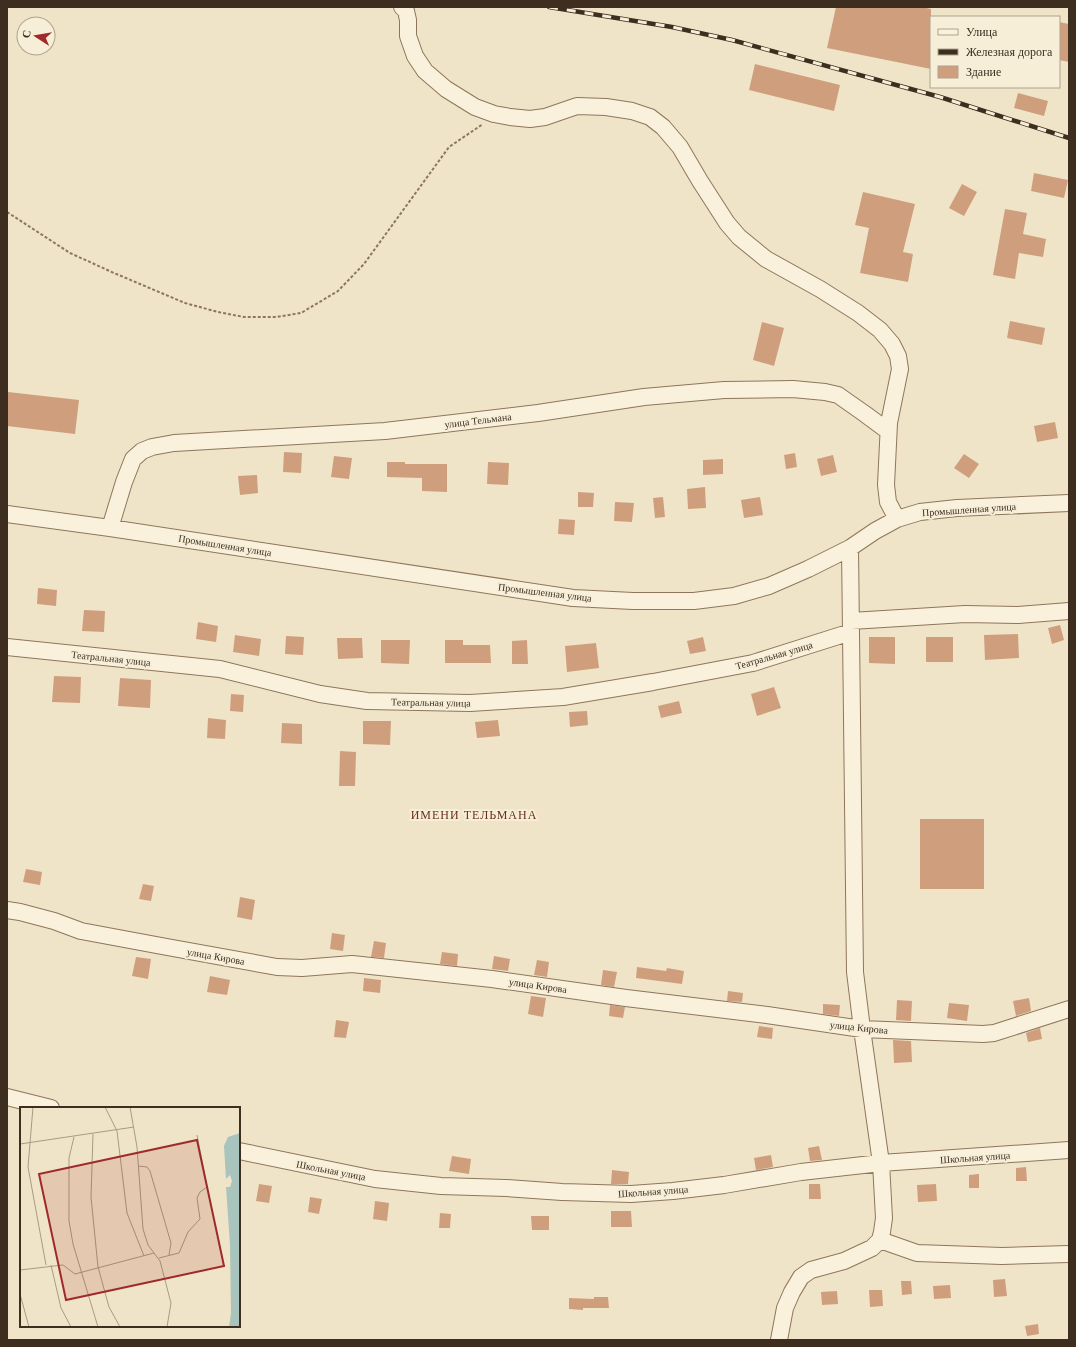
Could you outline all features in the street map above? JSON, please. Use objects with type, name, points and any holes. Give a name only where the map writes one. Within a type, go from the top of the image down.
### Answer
[{"type":"street","points":[[402,7],[406,11],[408,20],[408,36],[415,56],[425,71],[446,89],[475,107],[494,114],[510,117],[545,117],[577,106],[606,107],[632,111],[650,117],[663,127],[680,147],[727,223],[739,237],[766,259],[820,289],[858,313],[880,330],[892,344],[898,356],[900,369],[888,431],[886,485],[888,502],[897,519]]},
{"type":"street","name":"улица Тельмана","points":[[110,528],[124,482],[133,459],[142,451],[174,443],[385,431],[538,413],[644,397],[724,390],[785,389],[825,392],[838,395],[888,431]]},
{"type":"street","name":"Промышленная улица","points":[[7,514],[110,528],[573,598],[633,601],[694,601],[734,596],[769,586],[850,548],[875,531],[897,519],[920,512],[957,508],[1069,503]]},
{"type":"street","points":[[779,1340],[785,1308],[801,1277],[811,1270],[844,1261],[872,1248],[880,1240],[884,1218],[881,1163],[855,972],[850,548]]},
{"type":"street","name":"Театральная улица","points":[[7,647],[220,669],[320,694],[367,701],[470,703],[563,697],[753,663],[851,627],[965,614],[1018,615],[1069,611]]},
{"type":"street","name":"улица Кирова","points":[[7,910],[54,921],[81,930],[277,967],[302,968],[352,964],[384,967],[492,979],[862,1029],[983,1034],[994,1033],[1069,1009]]},
{"type":"street","points":[[7,1097],[47,1107]]},
{"type":"street","name":"Школьная улица","points":[[240,1151],[375,1179],[441,1186],[631,1194],[695,1188],[801,1172],[881,1163],[1069,1150]]},
{"type":"street","points":[[880,1240],[917,1253],[1002,1256],[1069,1254]]},
{"type":"path","points":[[7,212],[70,253],[185,303],[244,317],[276,317],[301,313],[338,290],[364,264],[449,146],[484,124],[494,114]]},
{"type":"building","points":[[836,7],[922,7],[931,9],[930,69],[827,48]]},
{"type":"building","points":[[1060,22],[1069,24],[1069,62],[1060,60]]},
{"type":"building","points":[[755,64],[840,85],[834,111],[749,90]]},
{"type":"building","points":[[1018,93],[1048,101],[1044,116],[1014,108]]},
{"type":"building","points":[[1034,173],[1068,180],[1064,198],[1031,191]]},
{"type":"building","points":[[962,184],[977,192],[964,216],[949,208]]},
{"type":"building","points":[[863,192],[915,204],[903,252],[913,254],[908,282],[860,273],[869,228],[855,225]]},
{"type":"building","points":[[1005,209],[1027,213],[1023,234],[1046,239],[1043,257],[1019,253],[1015,279],[993,275]]},
{"type":"building","points":[[1010,321],[1045,328],[1042,345],[1007,338]]},
{"type":"building","points":[[762,322],[784,328],[774,366],[753,360]]},
{"type":"building","points":[[8,392],[79,400],[75,434],[7,426]]},
{"type":"building","points":[[1055,422],[1058,438],[1037,442],[1034,426]]},
{"type":"building","points":[[284,452],[302,453],[301,473],[283,472]]},
{"type":"building","points":[[795,453],[797,467],[786,469],[784,455]]},
{"type":"building","points":[[964,454],[979,464],[969,478],[954,468]]},
{"type":"building","points":[[833,455],[837,472],[821,476],[817,459]]},
{"type":"building","points":[[334,456],[352,458],[349,479],[331,477]]},
{"type":"building","points":[[723,459],[723,474],[703,475],[703,460]]},
{"type":"building","points":[[387,462],[405,462],[405,464],[447,464],[447,492],[422,491],[422,478],[387,477]]},
{"type":"building","points":[[488,462],[509,463],[508,485],[487,484]]},
{"type":"building","points":[[257,475],[258,493],[240,495],[238,476]]},
{"type":"building","points":[[705,487],[706,508],[688,509],[687,489]]},
{"type":"building","points":[[578,492],[594,493],[593,507],[578,507]]},
{"type":"building","points":[[663,497],[665,517],[655,518],[653,498]]},
{"type":"building","points":[[760,497],[763,515],[744,518],[741,500]]},
{"type":"building","points":[[615,502],[634,503],[632,522],[614,521]]},
{"type":"building","points":[[559,519],[575,520],[574,535],[558,534]]},
{"type":"building","points":[[38,588],[57,590],[56,606],[37,604]]},
{"type":"building","points":[[84,610],[105,611],[104,632],[82,631]]},
{"type":"building","points":[[198,622],[218,626],[216,642],[196,639]]},
{"type":"building","points":[[1060,625],[1064,640],[1052,644],[1048,628]]},
{"type":"building","points":[[1018,634],[1019,658],[985,660],[984,635]]},
{"type":"building","points":[[235,635],[261,639],[259,656],[233,652]]},
{"type":"building","points":[[286,636],[304,637],[303,655],[285,654]]},
{"type":"building","points":[[703,637],[706,651],[690,654],[687,641]]},
{"type":"building","points":[[869,637],[895,637],[895,664],[869,663]]},
{"type":"building","points":[[926,637],[953,637],[953,662],[926,662]]},
{"type":"building","points":[[337,638],[362,638],[363,658],[338,659]]},
{"type":"building","points":[[381,640],[410,640],[409,664],[381,663]]},
{"type":"building","points":[[445,640],[463,640],[463,645],[490,645],[491,663],[445,663]]},
{"type":"building","points":[[527,640],[528,664],[512,664],[512,641]]},
{"type":"building","points":[[596,643],[599,668],[567,672],[565,646]]},
{"type":"building","points":[[54,676],[81,677],[80,703],[52,702]]},
{"type":"building","points":[[120,678],[151,680],[150,708],[118,706]]},
{"type":"building","points":[[774,687],[781,708],[757,716],[751,694]]},
{"type":"building","points":[[231,694],[244,695],[243,712],[230,711]]},
{"type":"building","points":[[679,701],[682,713],[661,718],[658,706]]},
{"type":"building","points":[[587,711],[588,725],[570,727],[569,712]]},
{"type":"building","points":[[208,718],[226,720],[225,739],[207,738]]},
{"type":"building","points":[[498,720],[500,736],[477,738],[475,722]]},
{"type":"building","points":[[363,721],[391,721],[390,745],[363,744]]},
{"type":"building","points":[[282,723],[302,724],[302,744],[281,743]]},
{"type":"building","points":[[340,751],[356,752],[355,786],[339,786]]},
{"type":"building","points":[[920,819],[984,819],[984,889],[920,889]]},
{"type":"building","points":[[26,869],[42,872],[40,885],[23,882]]},
{"type":"building","points":[[143,884],[154,886],[151,901],[139,899]]},
{"type":"building","points":[[240,897],[255,900],[252,920],[237,917]]},
{"type":"building","points":[[332,933],[345,935],[343,951],[330,949]]},
{"type":"building","points":[[374,941],[386,943],[384,958],[371,957]]},
{"type":"building","points":[[442,952],[458,954],[457,966],[440,964]]},
{"type":"building","points":[[494,956],[510,959],[508,971],[492,969]]},
{"type":"building","points":[[136,957],[151,959],[148,979],[132,976]]},
{"type":"building","points":[[537,960],[549,962],[547,977],[534,975]]},
{"type":"building","points":[[637,967],[666,971],[667,968],[684,971],[682,984],[636,978]]},
{"type":"building","points":[[603,970],[617,972],[614,987],[601,985]]},
{"type":"building","points":[[210,976],[230,980],[227,995],[207,992]]},
{"type":"building","points":[[364,978],[381,980],[380,993],[363,991]]},
{"type":"building","points":[[728,991],[743,993],[742,1002],[727,1001]]},
{"type":"building","points":[[531,996],[546,998],[543,1017],[528,1014]]},
{"type":"building","points":[[1029,998],[1031,1011],[1016,1016],[1013,1001]]},
{"type":"building","points":[[897,1000],[912,1001],[911,1021],[896,1020]]},
{"type":"building","points":[[949,1003],[969,1005],[967,1021],[947,1018]]},
{"type":"building","points":[[823,1004],[840,1005],[839,1016],[823,1014]]},
{"type":"building","points":[[610,1005],[625,1007],[623,1018],[609,1016]]},
{"type":"building","points":[[336,1020],[349,1022],[346,1038],[334,1037]]},
{"type":"building","points":[[759,1026],[773,1028],[772,1039],[757,1037]]},
{"type":"building","points":[[1040,1028],[1042,1039],[1028,1042],[1026,1033]]},
{"type":"building","points":[[893,1040],[911,1041],[912,1062],[894,1063]]},
{"type":"building","points":[[819,1146],[822,1160],[810,1161],[808,1148]]},
{"type":"building","points":[[771,1155],[773,1167],[756,1170],[754,1158]]},
{"type":"building","points":[[452,1156],[471,1159],[469,1174],[449,1171]]},
{"type":"building","points":[[1026,1167],[1027,1181],[1016,1181],[1016,1168]]},
{"type":"building","points":[[612,1170],[629,1172],[628,1184],[611,1184]]},
{"type":"building","points":[[979,1174],[979,1188],[969,1188],[969,1175]]},
{"type":"building","points":[[259,1184],[272,1186],[269,1203],[256,1201]]},
{"type":"building","points":[[809,1184],[820,1184],[821,1199],[809,1199]]},
{"type":"building","points":[[936,1184],[937,1201],[918,1202],[917,1185]]},
{"type":"building","points":[[310,1197],[322,1199],[319,1214],[308,1212]]},
{"type":"building","points":[[375,1201],[389,1203],[387,1221],[373,1219]]},
{"type":"building","points":[[611,1211],[631,1211],[632,1227],[611,1227]]},
{"type":"building","points":[[440,1213],[451,1214],[450,1228],[439,1228]]},
{"type":"building","points":[[531,1216],[549,1216],[549,1230],[532,1230]]},
{"type":"building","points":[[1005,1279],[1007,1296],[994,1297],[993,1280]]},
{"type":"building","points":[[901,1281],[911,1281],[912,1294],[902,1295]]},
{"type":"building","points":[[950,1285],[951,1298],[934,1299],[933,1286]]},
{"type":"building","points":[[869,1290],[882,1290],[883,1306],[870,1307]]},
{"type":"building","points":[[837,1291],[838,1304],[822,1305],[821,1292]]},
{"type":"building","points":[[594,1297],[608,1297],[609,1308],[583,1308],[583,1310],[569,1309],[569,1298],[594,1299]]},
{"type":"building","points":[[1038,1324],[1039,1334],[1027,1336],[1025,1326]]},
{"type":"railway","points":[[549,7],[672,27],[732,40],[940,97],[1069,138]]},
{"type":"district","name":"ИМЕНИ ТЕЛЬМАНА","points":[[474,815]]}]
